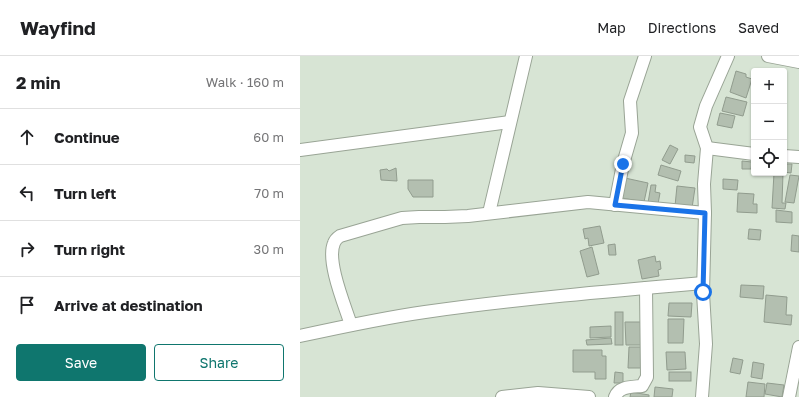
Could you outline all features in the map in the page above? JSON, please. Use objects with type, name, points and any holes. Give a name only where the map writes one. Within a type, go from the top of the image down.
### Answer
[{"type":"street","points":[[489,212],[526,56]]},
{"type":"street","points":[[615,205],[623,164],[632,133],[630,101],[645,56]]},
{"type":"street","points":[[702,397],[706,344],[703,283],[705,213],[704,184],[707,148],[700,128],[706,106],[728,56]]},
{"type":"street","points":[[768,56],[799,62]]},
{"type":"street","points":[[300,150],[510,122]]},
{"type":"street","points":[[707,148],[751,154]]},
{"type":"street","points":[[787,156],[799,157]]},
{"type":"street","points":[[352,325],[333,265],[333,244],[340,236],[402,218],[452,217],[588,202],[705,213]]},
{"type":"street","points":[[300,336],[424,312],[703,283]]},
{"type":"street","points":[[615,397],[616,393],[621,389],[642,386],[647,377],[646,288]]},
{"type":"street","points":[[789,397],[799,347]]},
{"type":"street","points":[[502,397],[538,393],[589,397]]},
{"type":"building","points":[[736,71],[746,74],[746,77],[751,79],[746,98],[730,92]]},
{"type":"building","points":[[726,97],[747,102],[743,116],[722,111]]},
{"type":"building","points":[[720,113],[735,116],[732,128],[717,125]]},
{"type":"building","points":[[670,145],[678,149],[670,164],[662,160]]},
{"type":"building","points":[[685,155],[695,156],[694,163],[685,162]]},
{"type":"building","points":[[742,161],[751,162],[751,169],[742,169]]},
{"type":"building","points":[[787,164],[792,164],[791,173],[787,172]]},
{"type":"building","points":[[661,165],[681,171],[678,181],[658,175]]},
{"type":"building","points":[[396,168],[397,181],[381,180],[380,170],[387,169],[389,171]]},
{"type":"building","points":[[790,175],[799,176],[794,203],[785,202]]},
{"type":"building","points":[[774,176],[783,176],[782,203],[786,203],[785,209],[772,208]]},
{"type":"building","points":[[625,178],[648,183],[644,202],[622,198]]},
{"type":"building","points":[[723,179],[738,180],[737,190],[723,189]]},
{"type":"building","points":[[408,180],[433,180],[433,197],[413,197],[408,189]]},
{"type":"building","points":[[651,185],[656,185],[655,192],[660,193],[658,204],[648,203]]},
{"type":"building","points":[[677,186],[695,188],[692,208],[675,206]]},
{"type":"building","points":[[738,193],[754,194],[753,204],[757,204],[757,213],[737,212]]},
{"type":"building","points":[[776,210],[792,212],[792,223],[776,222]]},
{"type":"building","points":[[600,226],[604,243],[589,246],[588,238],[585,239],[583,229]]},
{"type":"building","points":[[749,229],[761,230],[760,240],[748,239]]},
{"type":"building","points":[[792,235],[799,236],[799,252],[791,251]]},
{"type":"building","points":[[615,244],[616,255],[609,255],[608,245]]},
{"type":"building","points":[[592,247],[599,274],[587,277],[580,251]]},
{"type":"building","points":[[655,256],[656,262],[660,261],[661,269],[658,270],[659,276],[642,279],[638,260]]},
{"type":"building","points":[[741,285],[764,286],[763,299],[740,297]]},
{"type":"building","points":[[766,295],[787,297],[786,315],[792,315],[791,325],[764,322]]},
{"type":"building","points":[[669,303],[692,303],[691,317],[668,316]]},
{"type":"building","points":[[615,312],[623,312],[623,345],[615,345]]},
{"type":"building","points":[[668,319],[684,319],[683,343],[668,343]]},
{"type":"building","points":[[625,322],[641,322],[641,345],[626,345]]},
{"type":"building","points":[[611,326],[611,337],[590,338],[590,327]]},
{"type":"building","points":[[611,338],[612,344],[587,345],[586,340]]},
{"type":"building","points":[[629,347],[641,347],[641,368],[628,368]]},
{"type":"building","points":[[573,350],[602,350],[602,356],[606,356],[606,379],[595,379],[595,372],[573,372]]},
{"type":"building","points":[[666,352],[685,352],[686,369],[667,370]]},
{"type":"building","points":[[733,358],[743,360],[740,374],[730,372]]},
{"type":"building","points":[[753,362],[764,364],[762,379],[751,377]]},
{"type":"building","points":[[615,372],[623,373],[623,383],[614,383]]},
{"type":"building","points":[[669,372],[691,372],[691,381],[669,381]]},
{"type":"building","points":[[748,382],[765,384],[764,397],[746,397]]},
{"type":"building","points":[[767,383],[784,385],[782,397],[765,394]]},
{"type":"building","points":[[655,387],[673,389],[672,397],[654,397]]},
{"type":"building","points":[[631,392],[649,395],[649,397],[630,397]]},
{"type":"route","points":[[623,164],[615,205],[705,213],[703,292]]}]
